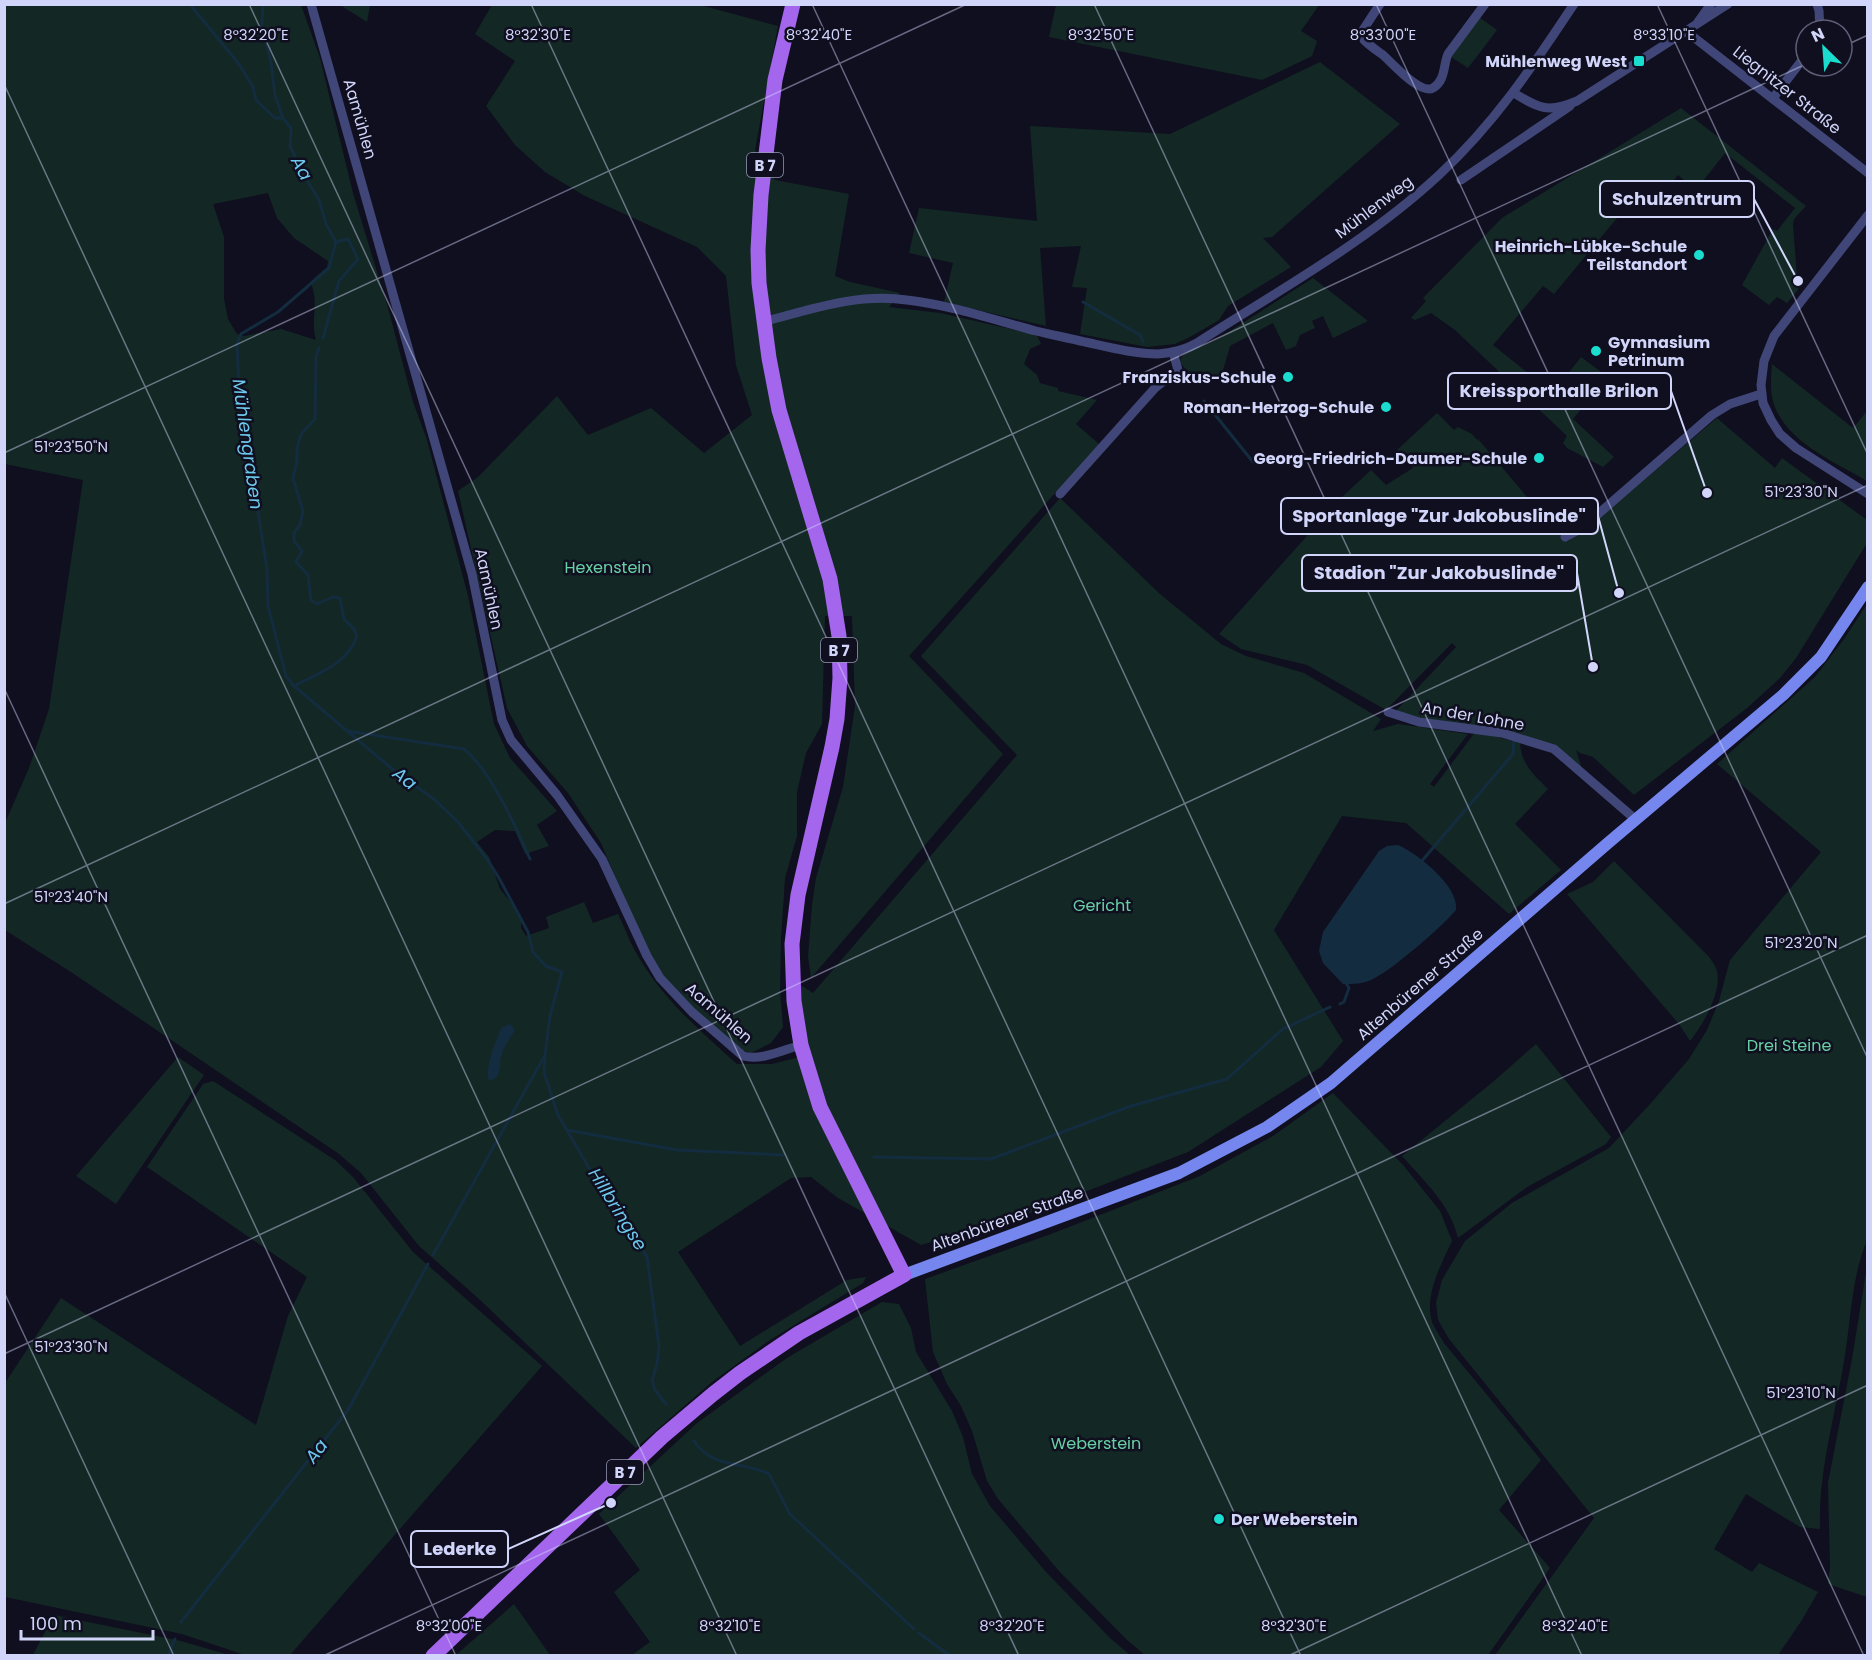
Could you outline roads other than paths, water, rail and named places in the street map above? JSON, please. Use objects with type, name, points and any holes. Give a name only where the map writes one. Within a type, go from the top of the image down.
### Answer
[{"type":"main road","name":"B 7","points":[[433,1656],[662,1437],[713,1394],[800,1333],[904,1275],[820,1107],[801,1045],[794,1001],[792,944],[798,895],[837,719],[840,678],[839,636],[835,604],[823,552],[772,381],[759,283],[761,195],[775,80],[793,4]]},
{"type":"street","name":"Aamühlen","points":[[311,4],[472,574],[496,699],[506,730],[518,749],[557,795],[593,845],[647,956],[666,985],[692,1012],[743,1056],[759,1057],[801,1045]]},
{"type":"street","points":[[1380,4],[1363,30],[1364,40],[1394,67],[1422,87],[1429,89],[1435,86],[1444,74],[1448,54],[1485,4]]},
{"type":"street","name":"Mühlenweg","points":[[764,322],[850,299],[890,298],[965,312],[1040,332],[1151,354],[1173,352],[1197,343],[1392,215],[1446,168],[1498,114],[1574,4]]},
{"type":"street","points":[[1690,30],[1711,4]]},
{"type":"street","points":[[1461,180],[1548,123],[1577,101],[1728,4]]},
{"type":"street","name":"Liegnitzer Straße","points":[[1690,30],[1868,173]]},
{"type":"street","points":[[1773,98],[1794,71]]},
{"type":"street","points":[[1514,93],[1533,105],[1545,109],[1559,108],[1577,101]]},
{"type":"street","points":[[1868,215],[1774,336],[1764,361],[1761,394],[1771,420],[1787,441],[1868,494]]},
{"type":"street","points":[[1059,494],[1155,388],[1178,370],[1173,352]]},
{"type":"street","points":[[1565,537],[1582,528],[1712,416],[1730,404],[1761,394]]},
{"type":"street","name":"Altenbürener Straße","points":[[904,1275],[1179,1173],[1267,1127],[1331,1083],[1635,819],[1768,709],[1810,670],[1830,646],[1868,587]]},
{"type":"street","name":"An der Lohne","points":[[1388,712],[1419,722],[1511,735],[1554,749],[1635,819]]},
{"type":"water","points":[[1398,845],[1416,855],[1436,872],[1451,891],[1456,910],[1416,948],[1380,975],[1365,982],[1343,984],[1323,963],[1319,951],[1323,932],[1379,851],[1387,846]]},
{"type":"water","points":[[510,1024],[515,1030],[502,1054],[498,1075],[489,1081],[489,1062],[494,1046],[502,1027]]},
{"type":"waterway","name":"Aa","points":[[193,4],[192,7],[239,64],[253,87],[256,100],[275,118],[283,118],[291,128],[290,146],[319,200],[326,224],[336,242],[348,239],[358,259],[339,281],[323,338]]},
{"type":"waterway","name":"Mühlengraben","points":[[263,4],[262,25],[271,63],[275,95],[283,118]]},
{"type":"waterway","name":"Mühlengraben","points":[[294,686],[286,676],[268,606],[267,569],[257,505],[247,463],[240,407],[237,344],[241,334],[278,312],[329,268],[336,242]]},
{"type":"waterway","points":[[1083,302],[1140,335],[1143,342]]},
{"type":"waterway","name":"Aa","points":[[319,348],[316,357],[315,419],[301,434],[293,478],[303,511],[300,525],[294,533],[294,541],[302,551],[296,562],[308,575],[311,600],[317,604],[333,597],[340,598],[344,619],[354,629],[357,636],[353,646],[339,661],[294,686],[397,773],[434,799],[458,822],[499,878],[528,932],[533,952],[546,966],[562,972],[550,1016],[545,1055],[433,1255]]},
{"type":"waterway","points":[[1204,401],[1253,462]]},
{"type":"waterway","name":"Mühlengraben","points":[[347,731],[464,749],[493,785],[530,859]]},
{"type":"waterway","points":[[1421,862],[1513,754],[1514,739]]},
{"type":"waterway","points":[[1340,1004],[1344,1002],[1349,988],[1346,983]]},
{"type":"waterway","points":[[874,1157],[991,1159],[1131,1106],[1227,1079],[1283,1029],[1330,1007]]},
{"type":"waterway","name":"Hillbringse","points":[[545,1057],[544,1072],[558,1115],[592,1173],[647,1257],[659,1346],[652,1381],[655,1390],[666,1404]]},
{"type":"waterway","points":[[567,1130],[677,1150],[783,1155]]},
{"type":"waterway","name":"Aa","points":[[181,1622],[348,1410],[428,1264]]},
{"type":"waterway","name":"Hillbringse","points":[[694,1441],[701,1450],[719,1460],[769,1474],[790,1514],[914,1629]]},
{"type":"waterway","name":"Hillbringse","points":[[919,1633],[950,1656]]},
{"type":"waterway","name":"Aa","points":[[168,1656],[175,1639]]},
{"type":"place","name":"Mühlenweg West","points":[[1639,61]]},
{"type":"place","name":"Heinrich-Lübke-Schule Teilstandort","points":[[1699,255]]},
{"type":"place","name":"Schulzentrum","points":[[1798,281]]},
{"type":"place","name":"Gymnasium Petrinum","points":[[1596,351]]},
{"type":"place","name":"Franziskus-Schule","points":[[1288,377]]},
{"type":"place","name":"Roman-Herzog-Schule","points":[[1386,407]]},
{"type":"place","name":"Georg-Friedrich-Daumer-Schule","points":[[1539,458]]},
{"type":"place","name":"Kreissporthalle Brilon","points":[[1707,493]]},
{"type":"place","name":"Sportanlage \"Zur Jakobuslinde\"","points":[[1619,593]]},
{"type":"place","name":"Stadion \"Zur Jakobuslinde\"","points":[[1593,667]]},
{"type":"place","name":"Lederke","points":[[611,1503]]},
{"type":"place","name":"Der Weberstein","points":[[1219,1519]]},
{"type":"park label","name":"Hexenstein","points":[[608,567]]},
{"type":"park label","name":"Gericht","points":[[1102,905]]},
{"type":"park label","name":"Drei Steine","points":[[1789,1045]]},
{"type":"park label","name":"Weberstein","points":[[1096,1443]]}]
